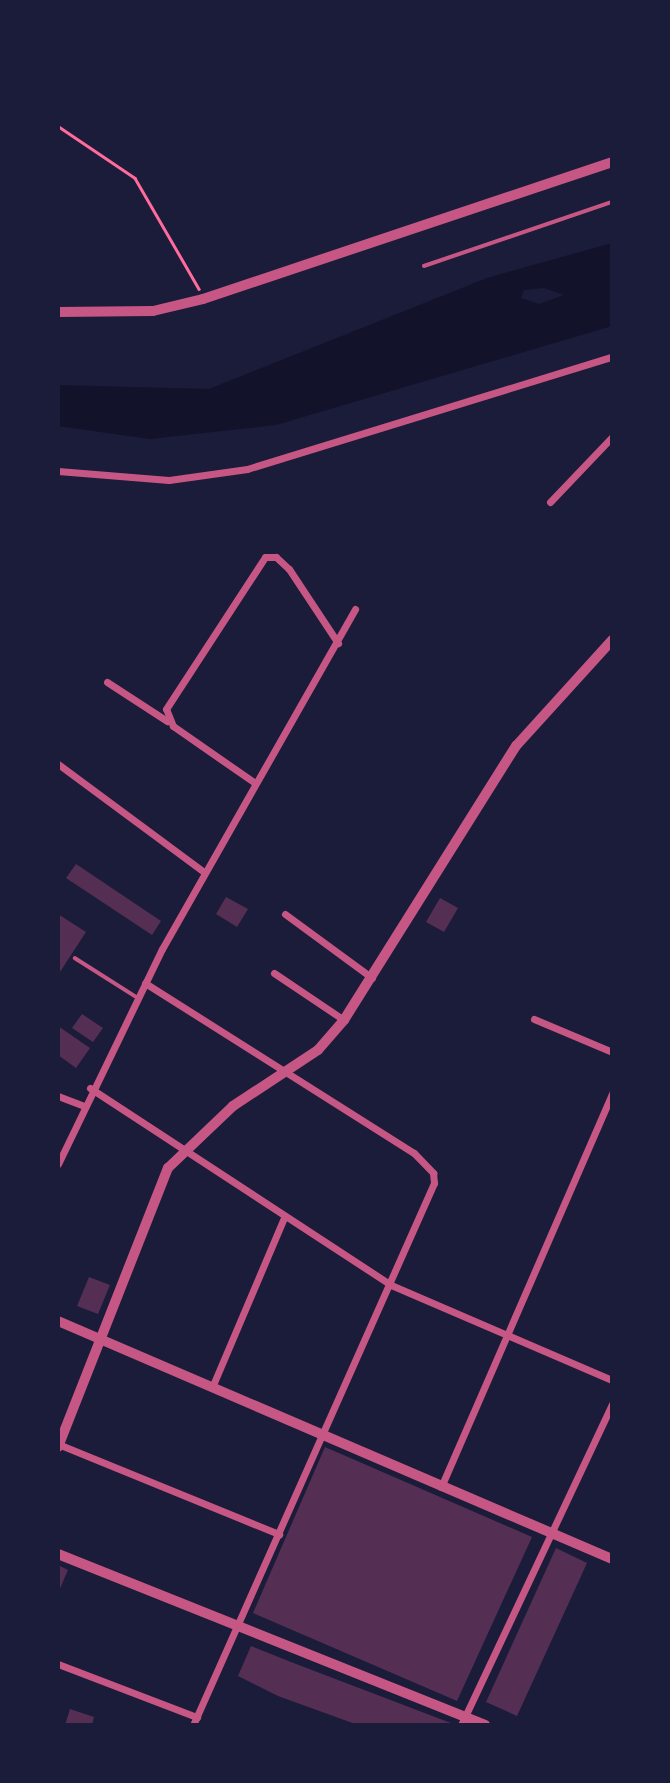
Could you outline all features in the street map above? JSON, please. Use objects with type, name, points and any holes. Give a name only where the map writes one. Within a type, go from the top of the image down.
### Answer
[{"type":"street","points":[[58,312],[153,311],[203,299],[612,162]]},
{"type":"street","points":[[58,471],[169,480],[247,469],[612,357]]},
{"type":"street","points":[[550,502],[605,449],[612,438]]},
{"type":"street","points":[[605,449],[612,457]]},
{"type":"street","points":[[168,722],[166,709],[265,557],[276,557],[289,569],[338,643]]},
{"type":"street","points":[[58,1164],[90,1088],[204,872],[338,643],[355,609]]},
{"type":"street","points":[[279,1534],[58,1445],[102,1338],[149,1207],[182,1148],[318,1050],[344,1020],[516,746],[612,640]]},
{"type":"street","points":[[107,682],[255,783]]},
{"type":"street","points":[[58,764],[204,872]]},
{"type":"street","points":[[285,914],[372,978]]},
{"type":"street","points":[[274,973],[344,1020]]},
{"type":"street","points":[[145,983],[414,1153],[433,1173],[432,1194],[193,1725]]},
{"type":"street","points":[[534,1019],[612,1052]]},
{"type":"street","points":[[90,1088],[284,1218],[391,1285],[506,1338],[612,1380]]},
{"type":"street","points":[[441,1487],[612,1093]]},
{"type":"street","points":[[58,1096],[82,1105]]},
{"type":"street","points":[[213,1385],[284,1218]]},
{"type":"street","points":[[58,1321],[213,1385],[324,1436],[612,1559]]},
{"type":"street","points":[[463,1721],[612,1404]]},
{"type":"street","points":[[58,1554],[463,1721],[485,1725]]},
{"type":"street","points":[[58,1664],[197,1717]]},
{"type":"lane","points":[[424,266],[612,202]]},
{"type":"lane","points":[[75,958],[138,998]]},
{"type":"path","points":[[58,126],[135,178],[174,238],[203,299]]},
{"type":"shaded area","points":[[612,243],[612,326],[276,425],[150,439],[58,426],[58,385],[209,389],[487,278]],"holes":[[[544,288],[564,295],[539,304],[521,298],[524,290]]]},
{"type":"building","points":[[76,864],[161,921],[152,935],[66,878]]},
{"type":"building","points":[[226,897],[248,909],[237,927],[216,914]]},
{"type":"building","points":[[440,898],[458,908],[444,932],[426,922]]},
{"type":"building","points":[[58,914],[86,932],[58,975]]},
{"type":"building","points":[[82,1014],[103,1028],[93,1042],[72,1028]]},
{"type":"building","points":[[58,1026],[90,1048],[76,1068],[58,1055]]},
{"type":"building","points":[[89,1277],[110,1285],[98,1314],[77,1306]]},
{"type":"building","points":[[325,1447],[532,1537],[457,1701],[253,1613]]},
{"type":"building","points":[[556,1548],[587,1563],[517,1716],[486,1702]]},
{"type":"building","points":[[58,1565],[68,1570],[58,1593]]},
{"type":"building","points":[[251,1646],[456,1725],[358,1725],[278,1696],[238,1676]]},
{"type":"building","points":[[70,1709],[94,1717],[92,1725],[65,1725]]}]
